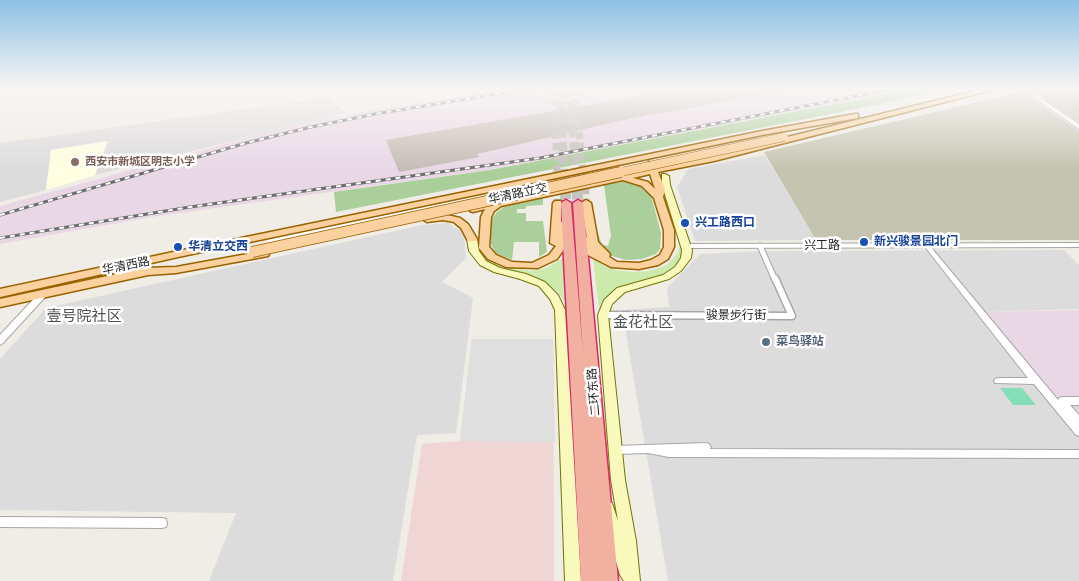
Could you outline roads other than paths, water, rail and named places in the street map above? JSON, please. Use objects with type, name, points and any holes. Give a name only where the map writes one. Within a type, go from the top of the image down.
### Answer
[{"type":"highway","name":"二环东路","points":[[572,203],[566,218],[594,497],[602,520],[608,581]]},
{"type":"highway","name":"二环东路","points":[[572,203],[580,234],[594,497],[591,581]]},
{"type":"main road","points":[[145,267],[176,270],[601,182],[661,173],[680,165],[809,136],[874,115]]},
{"type":"main road","points":[[145,267],[463,195],[804,124],[852,121],[878,115]]},
{"type":"main road","name":"华清路立交","points":[[253,249],[852,121]]},
{"type":"main road","points":[[631,581],[631,551],[620,492],[615,450],[603,315],[608,302],[620,290],[663,278],[678,269],[686,258],[686,246],[666,185],[661,173],[648,157]]},
{"type":"main road","points":[[580,234],[588,250],[610,264],[629,267],[650,264],[664,257],[670,244],[669,228],[658,197],[650,187],[639,181],[629,179],[588,182],[582,174],[586,170]]},
{"type":"main road","points":[[658,197],[661,173]]},
{"type":"main road","points":[[541,179],[549,181],[555,189],[550,193]]},
{"type":"main road","points":[[463,195],[471,210],[472,239]]},
{"type":"main road","points":[[506,202],[490,209],[485,223],[484,248],[495,259],[520,267],[534,266],[555,255],[562,246],[566,218]]},
{"type":"main road","points":[[572,203],[595,246],[606,256],[625,262],[653,258],[662,250],[664,244],[661,224],[662,209]]},
{"type":"main road","points":[[495,259],[507,262],[530,262],[549,252],[556,241],[572,203]]},
{"type":"main road","points":[[427,219],[443,218],[460,221],[470,231],[474,251],[483,263],[497,270],[523,276],[542,284],[554,297],[560,310],[573,581]]},
{"type":"main road","name":"华清西路","points":[[0,293],[253,249]]},
{"type":"main road","name":"华清西路","points":[[0,303],[145,267]]},
{"type":"main road","points":[[579,581],[594,497]]},
{"type":"main road","points":[[594,497],[612,520],[631,581]]},
{"type":"street","points":[[1063,115],[1079,126]]},
{"type":"street","name":"兴工路","points":[[686,246],[1079,246]]},
{"type":"street","name":"骏景步行街","points":[[603,315],[792,316],[760,246]]},
{"type":"street","points":[[927,246],[1079,432]]},
{"type":"street","points":[[0,341],[44,293]]},
{"type":"street","points":[[998,381],[1036,381]]},
{"type":"street","points":[[1079,401],[1062,401],[1079,422]]},
{"type":"street","points":[[615,450],[706,447]]},
{"type":"street","points":[[651,450],[668,454],[1079,454]]},
{"type":"street","points":[[0,522],[162,523]]},
{"type":"tunnel","points":[[555,115],[557,173]]},
{"type":"tunnel","points":[[561,115],[564,173]]},
{"type":"tunnel","points":[[572,115],[576,173]]},
{"type":"tunnel","points":[[578,115],[583,173]]},
{"type":"tunnel","points":[[557,172],[558,203]]},
{"type":"tunnel","points":[[564,172],[566,203]]},
{"type":"tunnel","points":[[576,172],[578,203]]},
{"type":"tunnel","points":[[583,172],[586,203]]},
{"type":"railway","points":[[0,215],[246,143],[370,115]]},
{"type":"railway","points":[[0,238],[190,207],[540,158],[759,115]]},
{"type":"place","name":"西安市新城区明志小学","points":[[75,162]]},
{"type":"place","name":"兴工路西口","points":[[685,223]]},
{"type":"place","name":"新兴骏景园北门","points":[[864,242]]},
{"type":"place","name":"华清立交西","points":[[178,247]]},
{"type":"place","name":"菜鸟驿站","points":[[766,342]]},
{"type":"district","name":"壹号院社区","points":[[84,317]]},
{"type":"district","name":"金花社区","points":[[643,323]]}]
